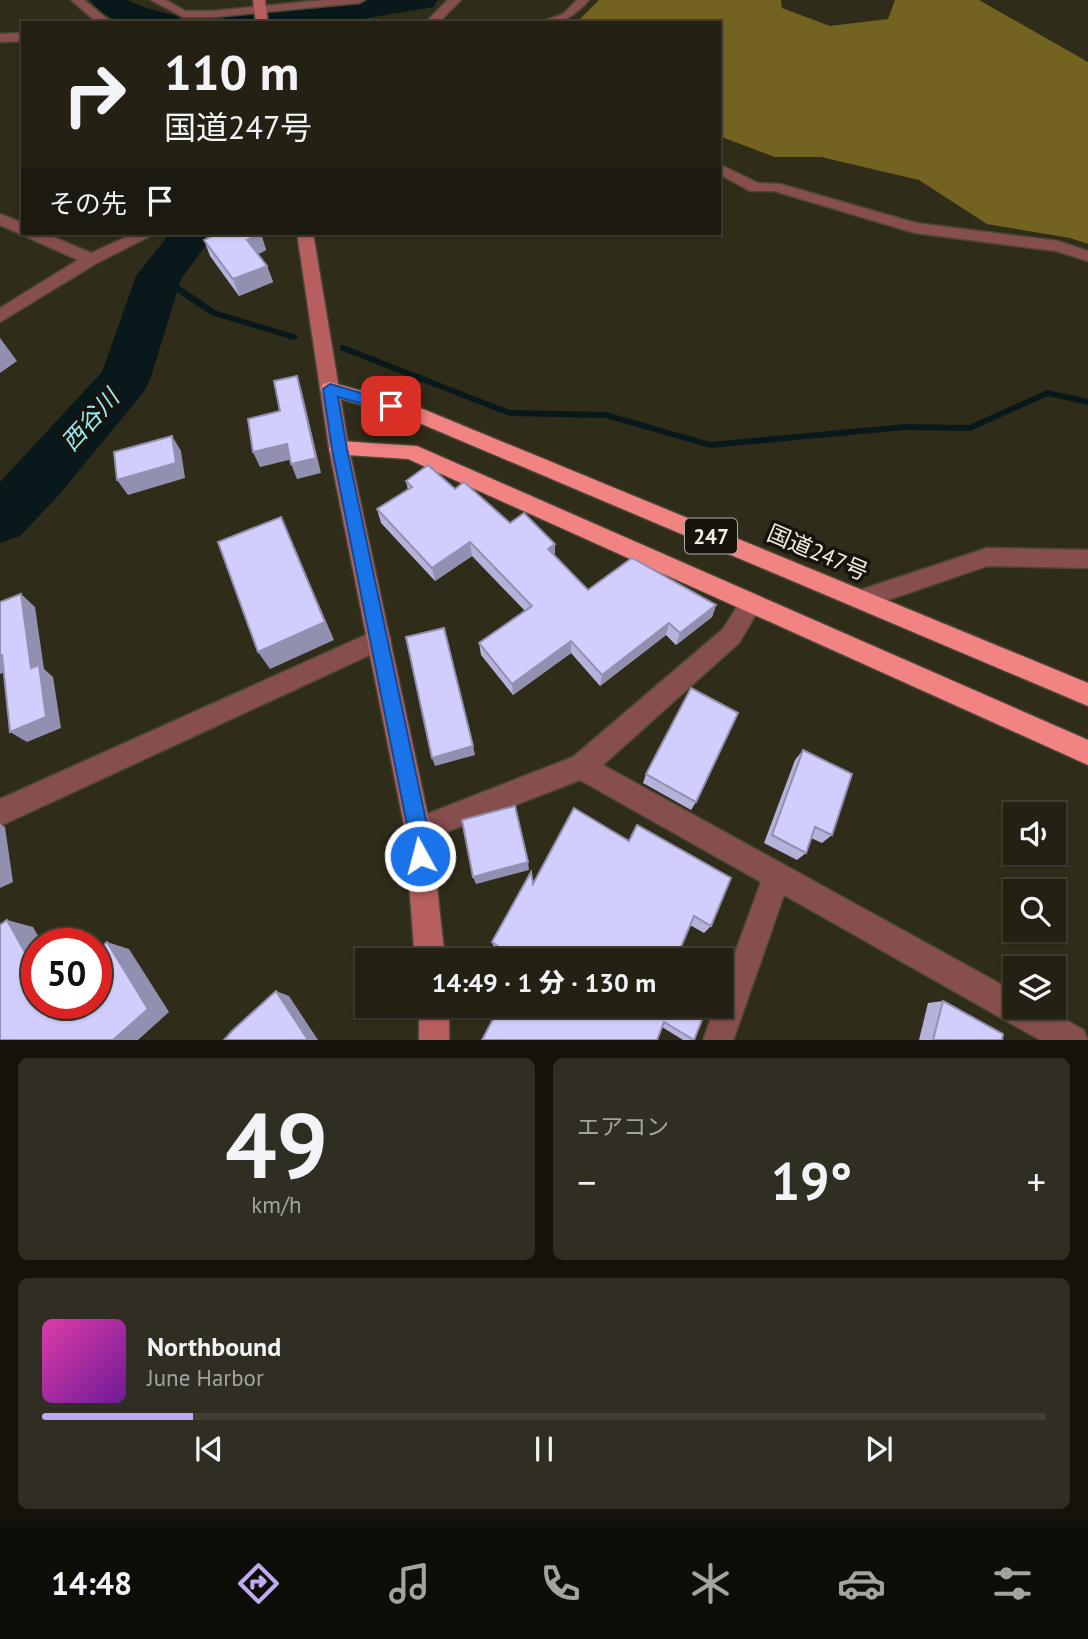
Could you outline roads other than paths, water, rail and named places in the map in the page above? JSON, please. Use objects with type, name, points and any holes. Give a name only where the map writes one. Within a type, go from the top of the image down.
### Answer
[{"type":"highway","name":"国道247号","points":[[330,389],[411,412],[1088,695]]},
{"type":"highway","name":"247","points":[[339,449],[411,451],[1088,753]]},
{"type":"main road","points":[[305,235],[339,449],[418,830],[429,948]]},
{"type":"main road","points":[[434,1018],[434,1040]]},
{"type":"street","points":[[77,0],[103,21]]},
{"type":"street","points":[[157,0],[183,14],[213,14],[259,5],[359,0]]},
{"type":"street","points":[[432,21],[455,0]]},
{"type":"street","points":[[550,21],[566,16],[583,0]]},
{"type":"street","points":[[545,21],[555,8]]},
{"type":"street","points":[[0,38],[21,37]]},
{"type":"street","points":[[721,169],[755,188],[775,187],[915,228],[1058,246],[1088,256]]},
{"type":"street","points":[[0,219],[21,228]]},
{"type":"street","points":[[36,235],[90,259]]},
{"type":"street","points":[[0,316],[90,259],[144,235]]},
{"type":"street","points":[[862,599],[988,557],[1088,559]]},
{"type":"street","points":[[418,830],[581,767],[731,636],[751,604]]},
{"type":"street","points":[[0,813],[379,640]]},
{"type":"street","points":[[581,767],[1071,1040]]},
{"type":"street","points":[[718,1040],[777,876]]},
{"type":"waterway","points":[[106,0],[134,15],[155,21]]},
{"type":"waterway","points":[[257,21],[359,11],[422,0]]},
{"type":"waterway","name":"西谷川","points":[[0,519],[38,480],[125,380],[159,276],[191,235]]},
{"type":"waterway","points":[[159,276],[214,313],[294,337]]},
{"type":"waterway","points":[[343,348],[509,413],[606,415],[710,445],[905,427],[970,428],[1047,393],[1088,402]]}]
